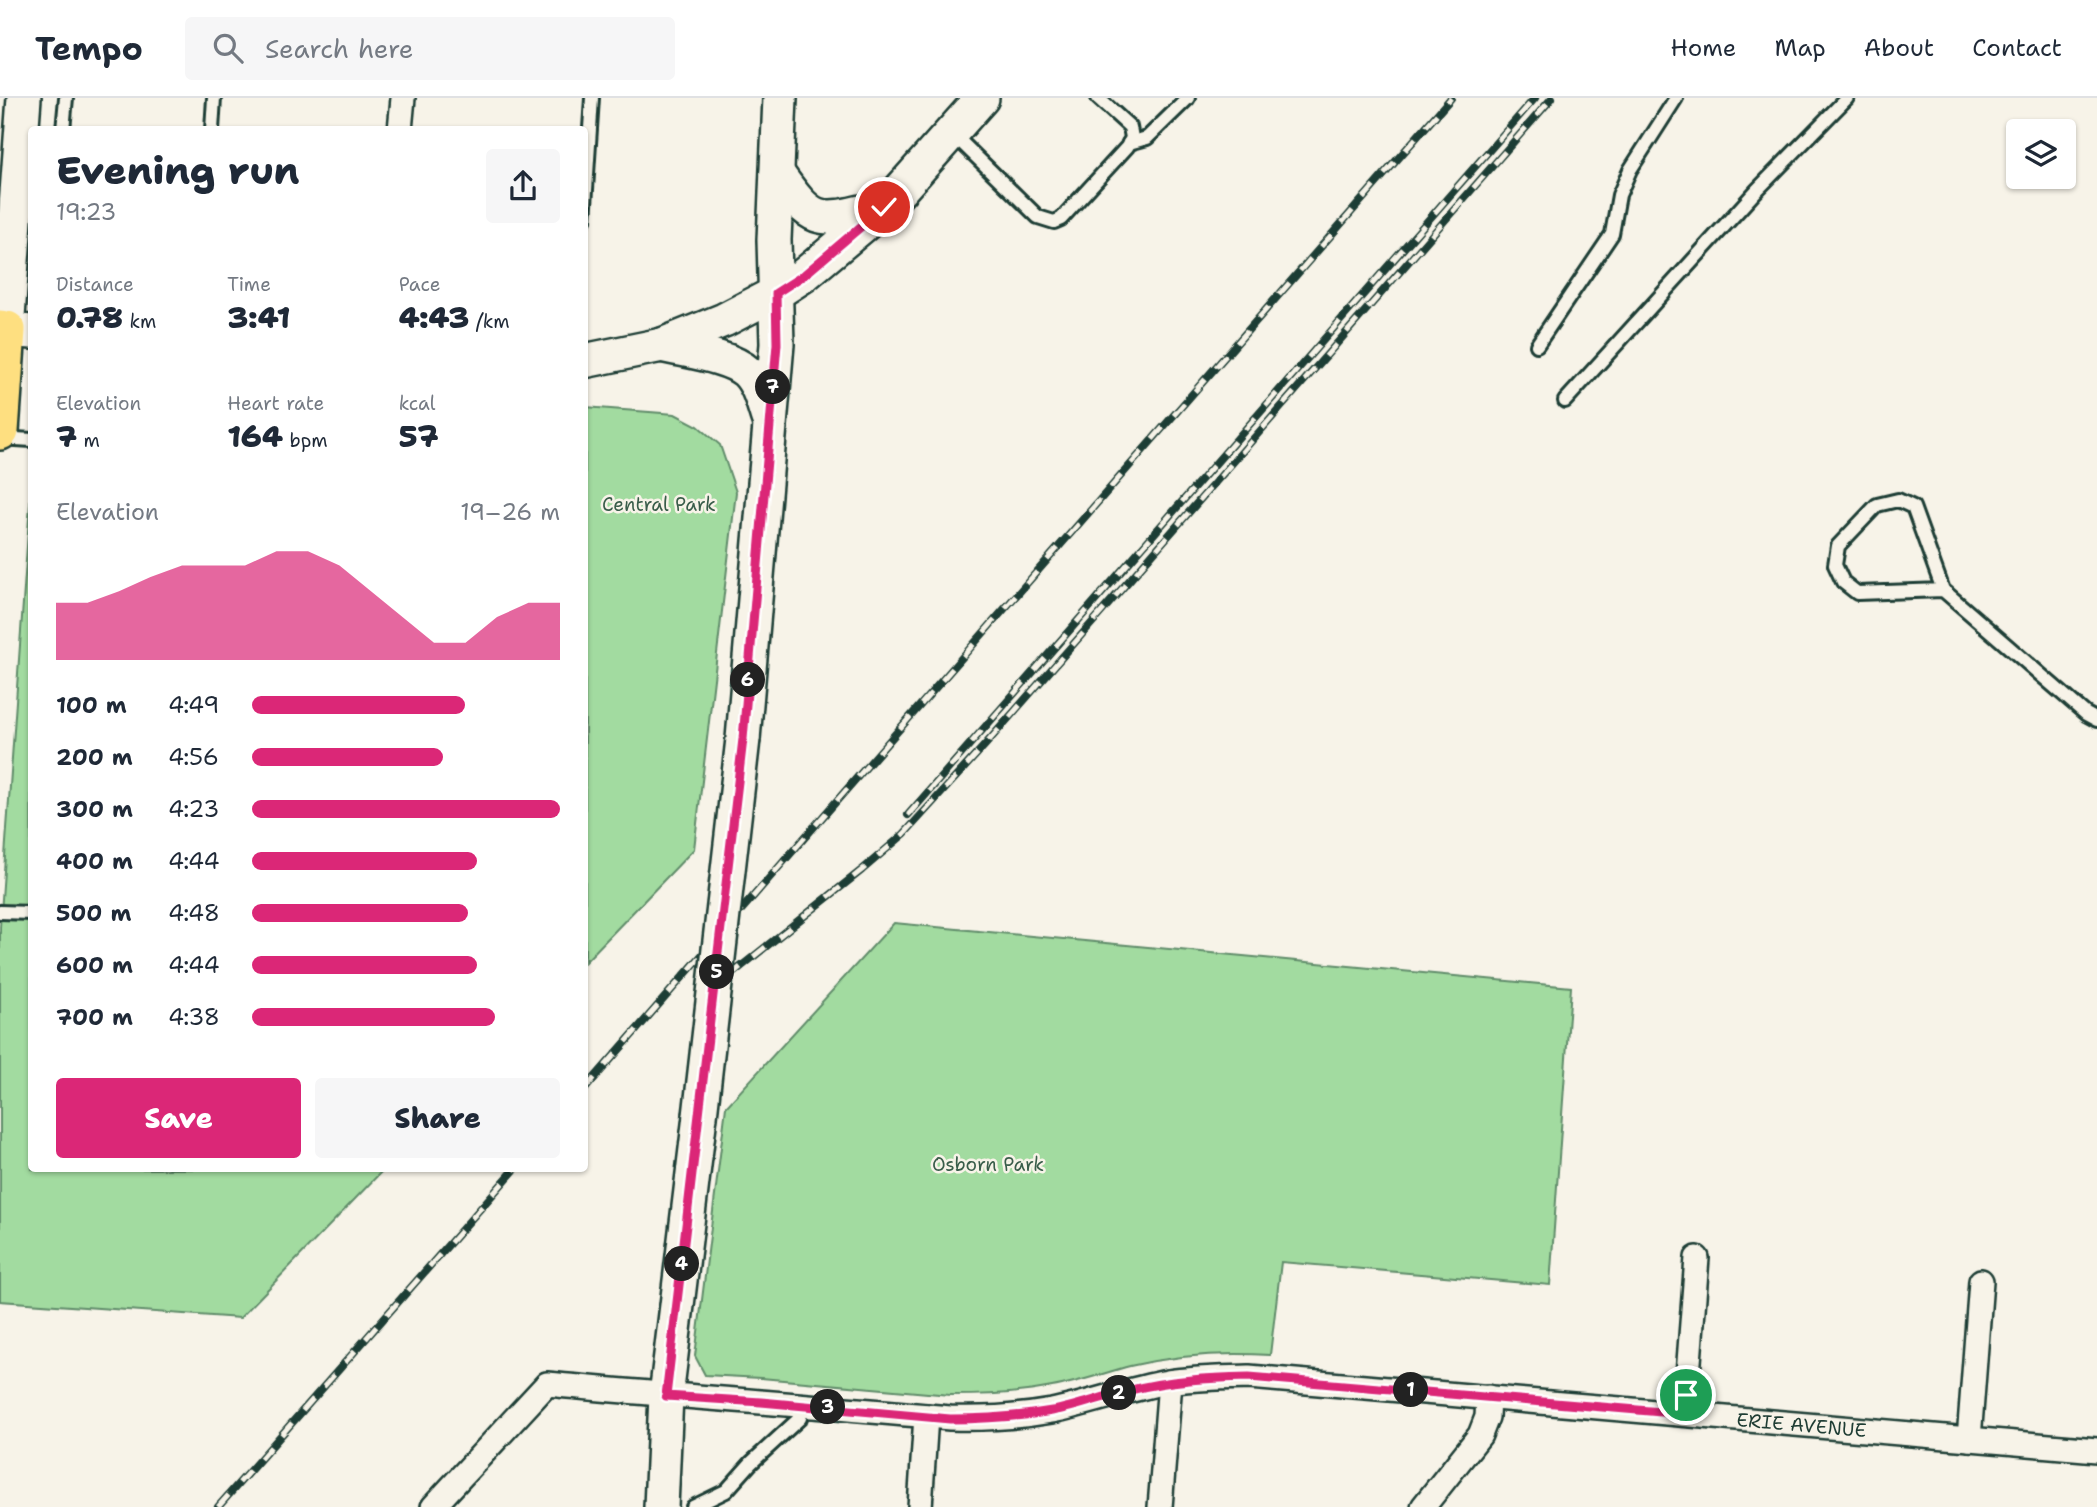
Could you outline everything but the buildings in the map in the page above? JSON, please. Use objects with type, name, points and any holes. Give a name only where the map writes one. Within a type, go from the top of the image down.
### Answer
[{"type":"main road","points":[[0,431],[13,330],[24,98]]},
{"type":"main road","points":[[661,1507],[666,1396],[743,739],[777,344],[774,240],[780,98]]},
{"type":"main road","points":[[588,359],[662,345],[724,320],[804,275],[884,207],[980,99]]},
{"type":"main road","points":[[777,173],[806,210],[816,215],[840,217],[884,207]]},
{"type":"main road","points":[[662,345],[724,360],[747,373],[759,391],[770,422]]},
{"type":"street","points":[[400,126],[403,98]]},
{"type":"street","points":[[1685,1414],[1698,1258]]},
{"type":"street","points":[[1969,1439],[1981,1281]]},
{"type":"street","name":"ERIE AVENUE","points":[[433,1507],[547,1384],[666,1396],[979,1419],[1040,1413],[1170,1382],[1249,1377],[2097,1450]]},
{"type":"street","points":[[1160,1507],[1170,1382]]},
{"type":"street","points":[[1423,1507],[1480,1436],[1487,1417],[1488,1397]]},
{"type":"street","points":[[920,1507],[926,1416]]},
{"type":"lane","points":[[63,126],[66,98]]},
{"type":"lane","points":[[212,126],[214,98]]},
{"type":"lane","points":[[588,159],[592,98]]},
{"type":"lane","points":[[951,133],[1038,217],[1054,222],[1061,219],[1132,138],[1130,127],[1098,98]]},
{"type":"lane","points":[[1129,143],[1147,138],[1188,98]]},
{"type":"lane","points":[[1537,345],[1612,234],[1619,195],[1630,170],[1676,98]]},
{"type":"lane","points":[[1565,401],[1757,190],[1847,98]]},
{"type":"lane","points":[[0,438],[28,440]]},
{"type":"lane","points":[[1943,590],[1857,593],[1843,582],[1835,565],[1838,547],[1877,505],[1898,500],[1913,507],[1943,590],[2086,714],[2097,720]]},
{"type":"lane","points":[[0,912],[28,913]]},
{"type":"lane","points":[[693,1507],[726,1491],[751,1463],[800,1418],[803,1405]]},
{"type":"green space","name":"Central Park","points":[[588,407],[675,414],[698,426],[720,445],[736,492],[694,849],[588,959]]},
{"type":"green space","points":[[28,532],[28,1172],[381,1172],[240,1318],[0,1301],[0,927]]},
{"type":"green space","name":"Osborn Park","points":[[894,923],[1571,987],[1550,1285],[1281,1262],[1270,1355],[1217,1354],[1165,1359],[1052,1387],[988,1394],[950,1395],[705,1375],[695,1356],[726,1107]]},
{"type":"railway","points":[[588,1085],[1451,98]]},
{"type":"railway","points":[[908,815],[1535,98]]},
{"type":"railway","points":[[728,977],[904,834],[1552,98]]},
{"type":"railway","points":[[218,1507],[512,1172]]},
{"type":"route","points":[[884,207],[804,275],[776,293],[777,344],[743,739],[666,1396],[950,1419],[979,1419],[1051,1411],[1131,1390],[1207,1378],[1249,1377],[1685,1414],[1686,1395]]}]
